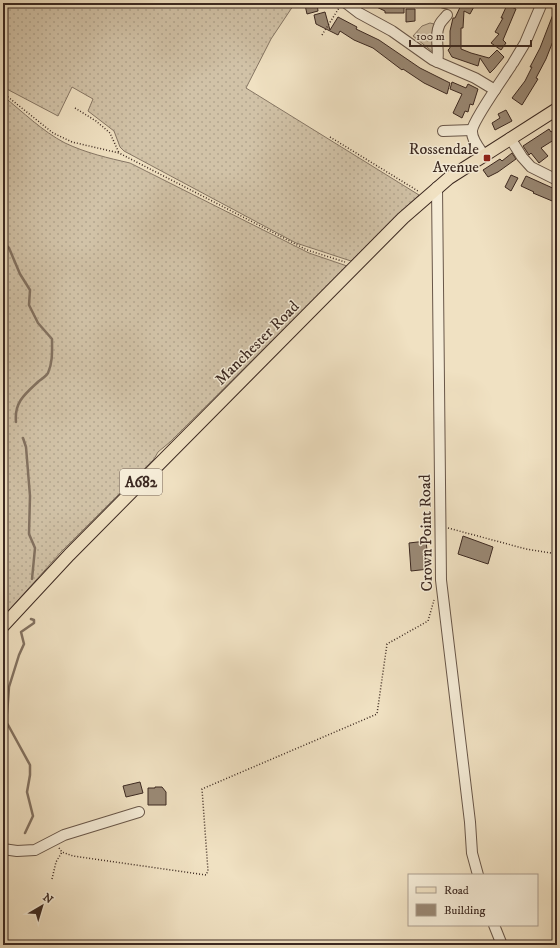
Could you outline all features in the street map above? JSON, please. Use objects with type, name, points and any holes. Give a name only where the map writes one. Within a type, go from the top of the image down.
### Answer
[{"type":"main road","name":"Manchester Road","points":[[3,626],[69,555],[356,266],[437,187],[510,138],[557,109]]},
{"type":"street","points":[[346,3],[360,13],[392,31],[437,62],[475,78],[495,90]]},
{"type":"street","points":[[484,155],[474,139],[472,130],[525,43],[542,3]]},
{"type":"street","points":[[437,62],[437,36],[439,25],[447,16]]},
{"type":"street","points":[[443,131],[472,130]]},
{"type":"street","points":[[510,138],[522,157],[531,167],[557,180]]},
{"type":"street","name":"Crown Point Road","points":[[437,187],[443,597],[470,822],[472,853],[478,874]]},
{"type":"street","points":[[3,849],[17,851],[35,850],[64,835],[139,812]]},
{"type":"street","points":[[494,926],[502,945]]},
{"type":"path","points":[[322,35],[342,3]]},
{"type":"path","points":[[3,93],[53,133],[72,142],[118,152],[307,250],[356,266]]},
{"type":"path","points":[[75,108],[96,121],[110,133],[118,152]]},
{"type":"path","points":[[330,137],[419,192],[426,198]]},
{"type":"path","points":[[441,526],[526,549],[557,554]]},
{"type":"path","points":[[53,841],[62,852],[73,856],[206,875],[208,871],[202,789],[377,714],[387,644],[428,621],[434,599]]},
{"type":"path","points":[[52,879],[56,862],[62,852]]},
{"type":"green space","points":[[3,3],[295,3],[271,39],[246,88],[419,195],[351,261],[296,243],[124,151],[120,147],[114,131],[88,111],[93,99],[72,87],[58,116],[3,87]]},
{"type":"green space","points":[[430,23],[434,24],[432,34],[433,52],[413,36],[422,26]]},
{"type":"green space","points":[[3,96],[41,127],[73,147],[130,163],[309,253],[347,266],[170,442],[158,452],[154,459],[61,552],[3,617]]},
{"type":"building","points":[[317,3],[318,11],[307,14],[305,5]]},
{"type":"building","points":[[368,3],[404,4],[404,13],[385,13],[385,11]]},
{"type":"building","points":[[462,3],[476,3],[470,14],[464,11],[463,28],[461,28],[461,49],[489,58],[497,50],[504,57],[490,73],[480,58],[478,66],[452,57],[448,50],[450,48],[450,31],[453,18],[455,18]]},
{"type":"building","points":[[557,4],[557,31],[546,59],[536,78],[538,79],[522,105],[512,98],[525,81],[532,67],[530,67],[540,48]]},
{"type":"building","points":[[507,5],[516,9],[503,40],[506,43],[501,50],[491,43],[499,34],[495,32],[503,18],[501,18]]},
{"type":"building","points":[[406,9],[415,9],[415,21],[406,22]]},
{"type":"building","points":[[325,12],[330,30],[338,17],[357,27],[356,29],[379,40],[420,68],[450,83],[447,94],[424,83],[403,69],[402,70],[373,48],[354,40],[340,31],[338,35],[316,24],[314,15]]},
{"type":"building","points":[[452,82],[466,88],[468,84],[478,89],[473,105],[470,104],[468,112],[465,111],[462,118],[453,113],[462,94],[450,89]]},
{"type":"building","points":[[506,110],[512,121],[495,130],[492,123],[500,118],[498,114]]},
{"type":"building","points":[[557,128],[557,138],[541,148],[548,156],[539,163],[531,153],[529,155],[523,146],[549,129],[551,132]]},
{"type":"building","points":[[512,153],[516,159],[498,172],[488,177],[483,170],[500,159],[502,161]]},
{"type":"building","points":[[511,175],[518,178],[511,191],[505,187]]},
{"type":"building","points":[[526,176],[557,190],[557,203],[533,193],[534,192],[521,186]]},
{"type":"building","points":[[463,536],[493,547],[488,564],[458,554]]},
{"type":"building","points":[[426,541],[429,569],[411,571],[409,543]]},
{"type":"building","points":[[140,782],[143,793],[126,797],[123,786]]},
{"type":"building","points":[[162,787],[166,792],[166,805],[148,805],[148,788]]},
{"type":"waterway","points":[[3,242],[9,248],[20,274],[30,290],[29,305],[38,323],[52,339],[50,369],[48,373],[29,390],[22,399],[17,409],[16,422]]},
{"type":"waterway","points":[[23,438],[26,447],[30,496],[29,534],[35,548],[32,579]]},
{"type":"waterway","points":[[25,833],[33,816],[27,792],[30,765],[7,723],[7,715],[9,687],[24,644],[21,632],[34,623],[34,620],[31,619]]},
{"type":"place","name":"Rossendale Avenue","points":[[487,158]]}]
